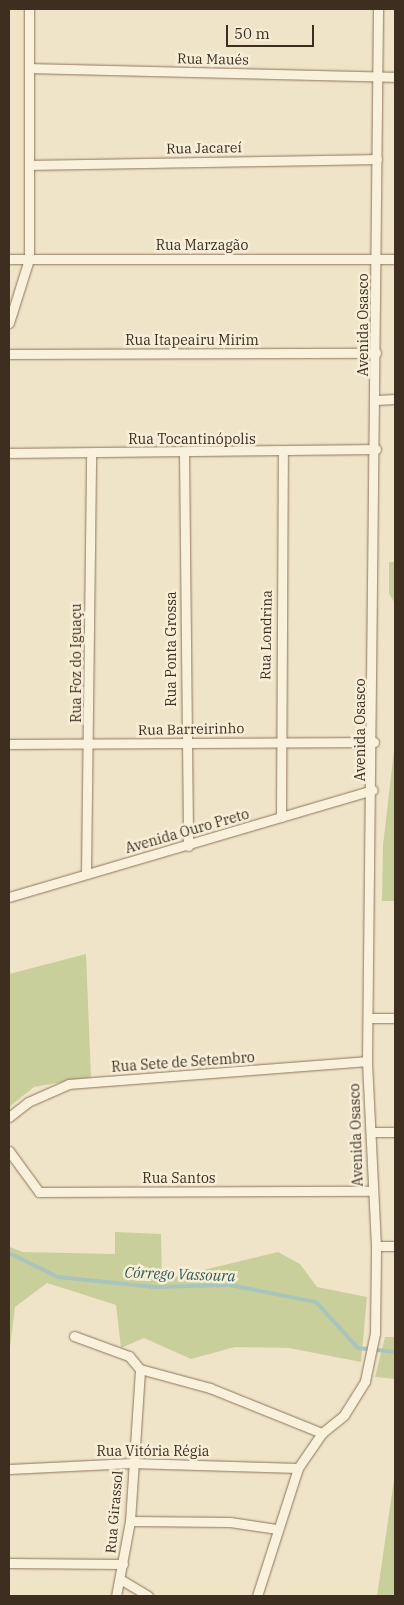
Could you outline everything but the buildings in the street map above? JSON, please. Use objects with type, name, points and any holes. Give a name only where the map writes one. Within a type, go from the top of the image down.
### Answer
[{"type":"street","points":[[9,323],[29,258],[31,68],[29,9]]},
{"type":"street","name":"Avenida Osasco","points":[[257,1596],[298,1468],[322,1433],[344,1415],[365,1381],[373,1342],[376,1246],[371,1191],[371,1132],[367,1061],[374,742],[378,9]]},
{"type":"street","name":"Rua Maués","points":[[31,68],[395,77]]},
{"type":"street","name":"Rua Jacareí","points":[[31,165],[377,159]]},
{"type":"street","name":"Rua Marzagão","points":[[9,259],[395,259]]},
{"type":"street","name":"Rua Itapeairu Mirim","points":[[9,354],[376,353]]},
{"type":"street","points":[[376,400],[395,399]]},
{"type":"street","name":"Rua Tocantinópolis","points":[[9,454],[91,452],[283,453],[376,449]]},
{"type":"street","name":"Rua Foz do Iguaçu","points":[[86,874],[91,452]]},
{"type":"street","name":"Rua Ponta Grossa","points":[[184,452],[185,743],[188,846]]},
{"type":"street","name":"Rua Londrina","points":[[281,818],[278,742],[283,453]]},
{"type":"street","name":"Rua Barreirinho","points":[[9,744],[374,742]]},
{"type":"street","name":"Avenida Ouro Preto","points":[[9,896],[188,846],[373,790]]},
{"type":"street","points":[[368,1018],[395,1018]]},
{"type":"street","name":"Rua Sete de Setembro","points":[[9,1116],[28,1102],[69,1084],[367,1061]]},
{"type":"street","points":[[371,1132],[395,1132]]},
{"type":"street","name":"Rua Santos","points":[[9,1151],[39,1192],[371,1191]]},
{"type":"street","points":[[376,1246],[395,1246]]},
{"type":"street","points":[[74,1336],[129,1356],[140,1369],[210,1388],[322,1433]]},
{"type":"street","name":"Rua Girassol","points":[[116,1596],[130,1521],[132,1463],[140,1369]]},
{"type":"street","name":"Rua Vitória Régia","points":[[9,1469],[132,1463],[298,1468]]},
{"type":"street","points":[[130,1521],[230,1522],[277,1529]]},
{"type":"street","points":[[9,1563],[123,1564]]},
{"type":"street","points":[[120,1579],[148,1596]]},
{"type":"green space","points":[[389,562],[395,562],[395,603],[389,594]]},
{"type":"green space","points":[[395,742],[395,901],[382,901],[383,845]]},
{"type":"green space","points":[[86,954],[91,1077],[34,1087],[9,1107],[9,974]]},
{"type":"green space","points":[[115,1232],[161,1234],[162,1280],[278,1252],[300,1264],[317,1287],[367,1297],[361,1362],[289,1348],[235,1347],[191,1359],[144,1338],[121,1348],[116,1305],[47,1283],[15,1307],[9,1356],[10,1247],[23,1252],[115,1254]]},
{"type":"green space","points":[[385,1337],[395,1337],[395,1379],[375,1377]]},
{"type":"green space","points":[[395,1473],[395,1596],[377,1596]]},
{"type":"waterway","name":"Córrego Vassoura","points":[[9,1253],[58,1277],[154,1287],[230,1285],[316,1302],[358,1348],[395,1352]]}]
